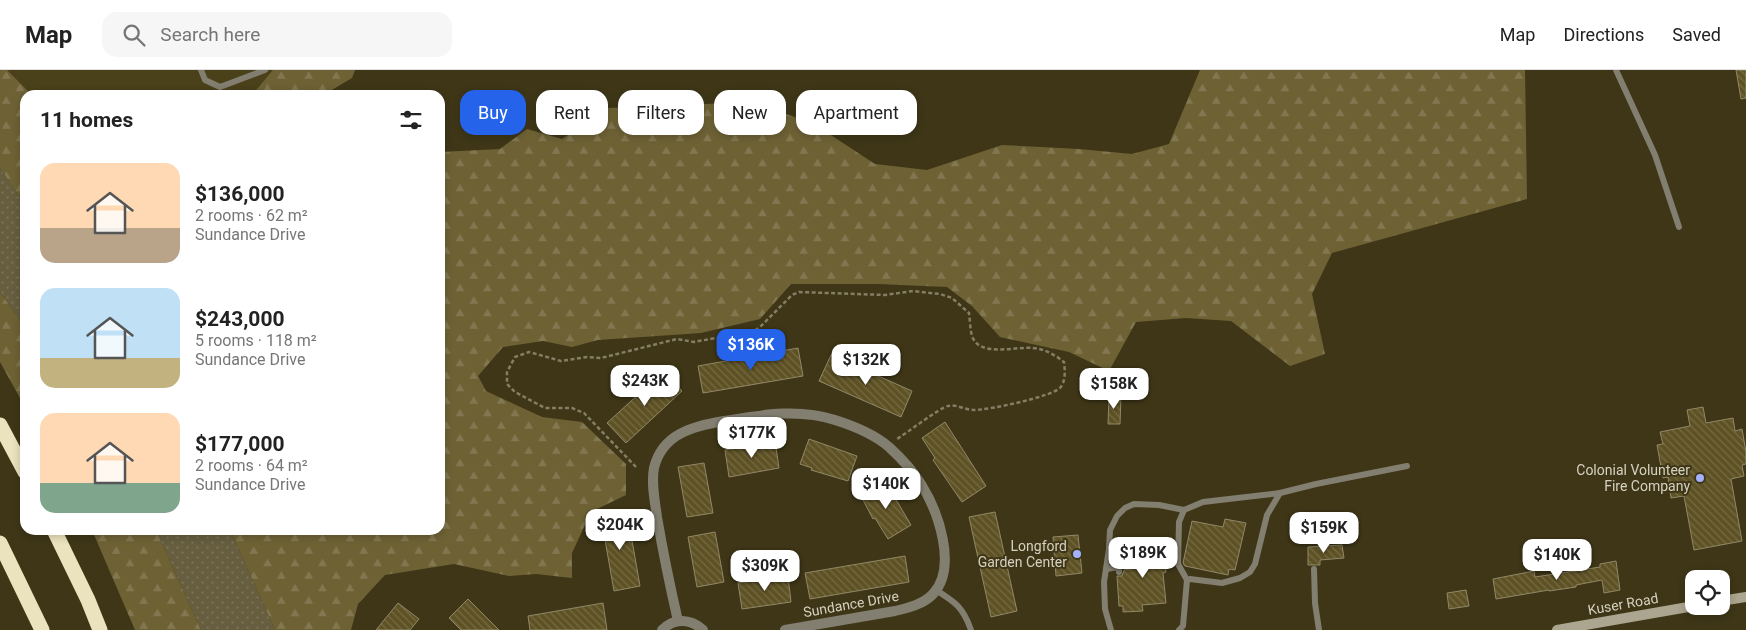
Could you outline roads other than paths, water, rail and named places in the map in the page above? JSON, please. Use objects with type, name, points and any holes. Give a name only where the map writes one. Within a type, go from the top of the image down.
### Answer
[{"type":"highway","points":[[0,425],[20,463]]},
{"type":"highway","points":[[56,535],[88,600],[100,630]]},
{"type":"highway","points":[[0,543],[42,630]]},
{"type":"street","points":[[678,621],[662,548],[655,504],[654,470],[658,457],[668,441],[677,434],[689,429],[764,414],[811,414],[836,420],[869,434],[888,446],[900,458],[921,484],[932,504],[937,520],[945,557],[942,575],[936,590]]},
{"type":"street","name":"Sundance Drive","points":[[785,630],[896,611],[911,607],[925,600],[936,590]]},
{"type":"street","points":[[1730,600],[1746,597]]},
{"type":"street","name":"Kuser Road","points":[[1557,630],[1685,608]]},
{"type":"street","points":[[662,630],[667,625],[678,621],[692,622],[703,630]]},
{"type":"lane","points":[[201,70],[205,80],[220,87],[266,70]]},
{"type":"lane","points":[[1616,70],[1655,155],[1679,226]]},
{"type":"lane","points":[[1111,630],[1105,610],[1104,582],[1110,528],[1125,508],[1134,504],[1159,505],[1184,510],[1203,502],[1280,493],[1408,466]]},
{"type":"lane","points":[[1187,580],[1222,583],[1240,578],[1250,572],[1254,564],[1267,516],[1280,493]]},
{"type":"lane","points":[[1178,630],[1183,626],[1187,580],[1178,564],[1179,522],[1184,510]]},
{"type":"lane","points":[[1106,569],[1119,567],[1119,572]]},
{"type":"lane","points":[[1314,570],[1315,604],[1319,630]]},
{"type":"lane","points":[[936,590],[956,604],[964,613],[971,630]]},
{"type":"place","name":"Colonial Volunteer Fire Company","points":[[1700,478]]},
{"type":"place","name":"Longford Garden Center","points":[[1077,554]]}]
